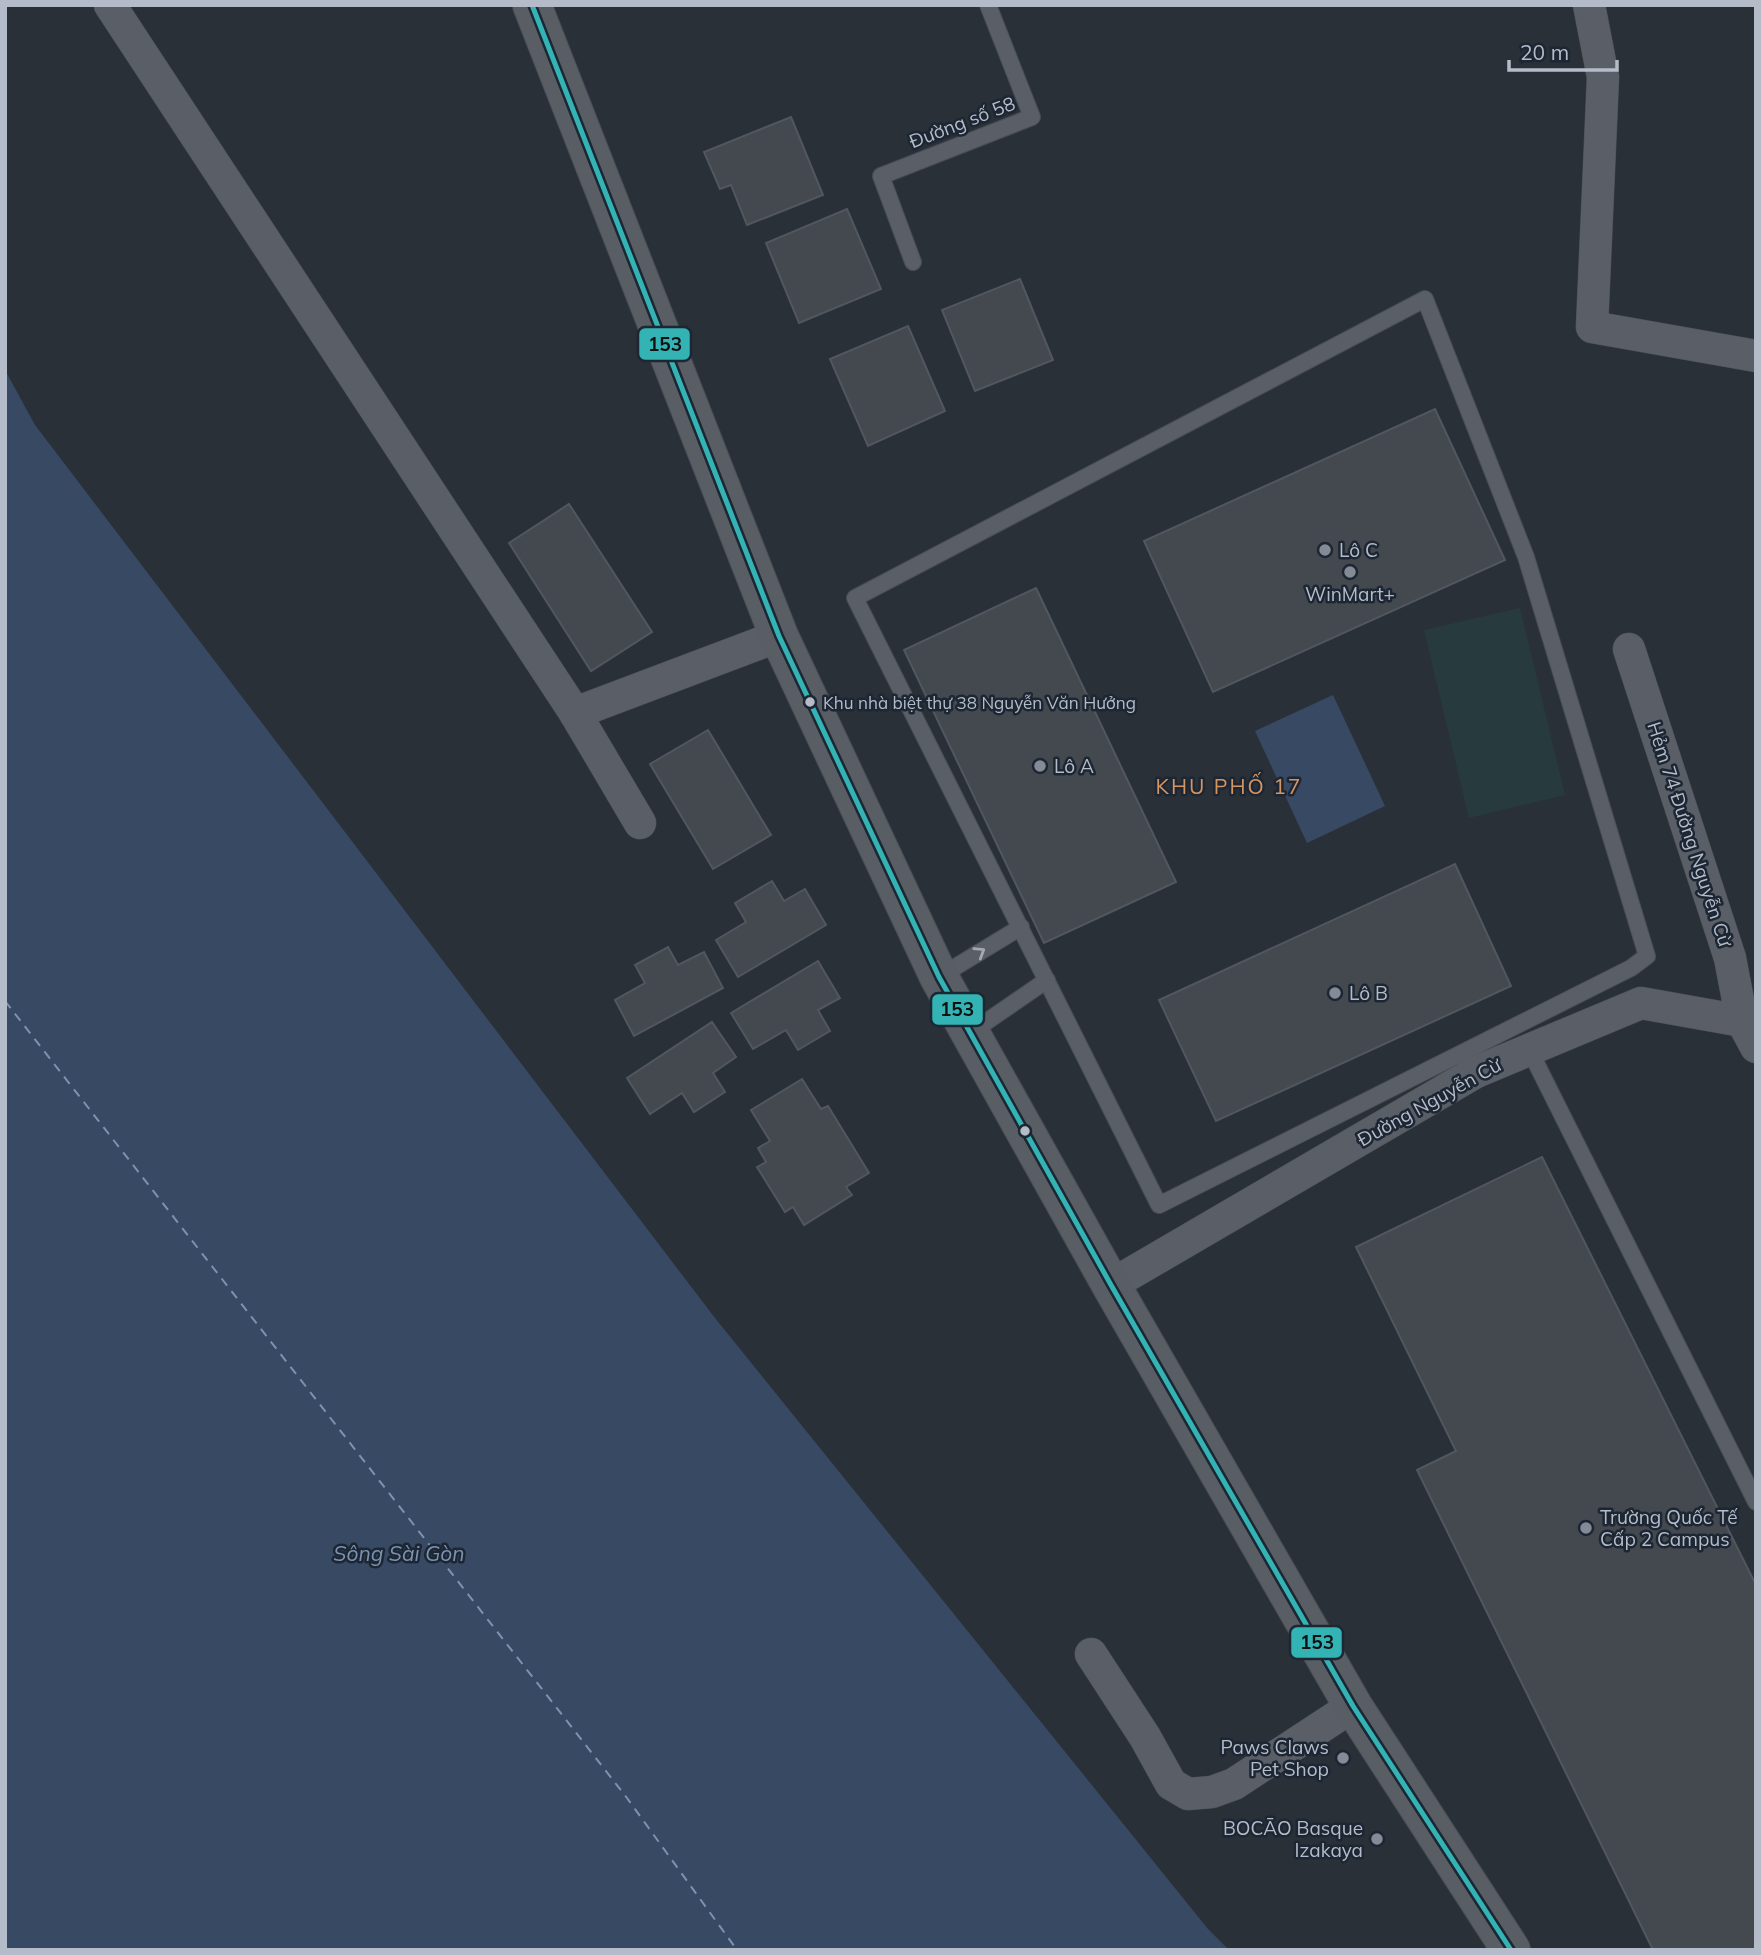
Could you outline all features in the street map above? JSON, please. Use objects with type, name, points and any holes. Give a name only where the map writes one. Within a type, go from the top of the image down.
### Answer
[{"type":"main road","points":[[532,5],[779,636],[939,977],[1111,1285],[1353,1706],[1511,1950]]},
{"type":"street","points":[[110,5],[575,713],[640,822]]},
{"type":"street","points":[[1588,5],[1603,76],[1592,327],[1756,356]]},
{"type":"street","points":[[575,713],[779,636]]},
{"type":"street","name":"Hẻm 74 Đường Nguyễn Cừ","points":[[1629,649],[1730,958],[1749,1034]]},
{"type":"street","points":[[1636,986],[1749,1034]]},
{"type":"street","name":"Đường Nguyễn Cừ","points":[[1111,1285],[1476,1072],[1529,1049],[1636,986]]},
{"type":"street","points":[[1091,1654],[1145,1737],[1171,1784],[1188,1794],[1212,1792],[1234,1784],[1353,1706]]},
{"type":"lane","name":"Đường số 58","points":[[913,262],[881,176],[1032,117],[988,5]]},
{"type":"lane","points":[[1425,299],[1526,557],[1647,956],[1636,986],[1159,1205],[1021,927],[855,598],[1425,299]]},
{"type":"lane","points":[[939,977],[1021,927]]},
{"type":"lane","points":[[970,1033],[1047,980]]},
{"type":"lane","points":[[1529,1049],[1756,1502]]},
{"type":"green space","points":[[1520,608],[1565,795],[1469,818],[1424,630]]},
{"type":"water","name":"Sông Sài Gòn","points":[[5,370],[35,425],[715,1318],[1208,1929],[1229,1950],[5,1950]]},
{"type":"water","points":[[1333,695],[1385,806],[1307,843],[1255,731]]},
{"type":"building","points":[[791,117],[823,195],[747,225],[731,185],[720,189],[704,152]]},
{"type":"building","points":[[847,209],[881,289],[799,323],[766,243]]},
{"type":"building","points":[[1020,279],[1053,360],[975,391],[942,310]]},
{"type":"building","points":[[908,326],[945,411],[868,446],[830,359]]},
{"type":"building","name":"Lô C","points":[[1435,409],[1505,560],[1213,692],[1144,541]]},
{"type":"building","points":[[569,504],[652,632],[591,671],[509,543]]},
{"type":"building","name":"Lô A","points":[[1036,588],[1176,882],[1044,943],[904,650]]},
{"type":"building","points":[[708,730],[771,835],[713,869],[650,764]]},
{"type":"building","name":"Lô B","points":[[1455,864],[1511,986],[1216,1121],[1159,1000]]},
{"type":"building","points":[[772,881],[784,901],[805,889],[826,925],[738,977],[716,940],[746,922],[735,903]]},
{"type":"building","points":[[668,947],[678,965],[704,952],[723,988],[634,1036],[615,1000],[645,983],[635,965]]},
{"type":"building","points":[[818,961],[840,998],[818,1010],[830,1031],[798,1050],[786,1030],[753,1049],[731,1013]]},
{"type":"building","points":[[712,1022],[736,1057],[713,1073],[725,1092],[694,1112],[682,1093],[650,1114],[627,1078]]},
{"type":"building","points":[[802,1079],[821,1109],[828,1106],[869,1173],[846,1187],[852,1195],[804,1225],[793,1207],[785,1212],[757,1167],[766,1162],[758,1148],[770,1141],[751,1110]]},
{"type":"building","name":"Trường Quốc Tế Cấp 2 Campus","points":[[1542,1157],[1756,1585],[1756,1950],[1653,1950],[1417,1470],[1456,1451],[1356,1247]]},
{"type":"ferry route","points":[[5,1001],[627,1798],[737,1950]]},
{"type":"transit line","name":"153","points":[[532,5],[779,636],[939,977],[1111,1285],[1353,1706],[1511,1950]]},
{"type":"place","name":"Lô C","points":[[1325,550]]},
{"type":"place","name":"WinMart+","points":[[1350,572]]},
{"type":"place","name":"Khu nhà biệt thự 38 Nguyễn Văn Hưởng","points":[[810,702]]},
{"type":"place","name":"Lô A","points":[[1040,766]]},
{"type":"place","name":"Lô B","points":[[1335,993]]},
{"type":"place","name":"Trường Quốc Tế Cấp 2 Campus","points":[[1586,1528]]},
{"type":"place","name":"Paws Claws Pet Shop","points":[[1343,1758]]},
{"type":"place","name":"BOCĀO Basque Izakaya","points":[[1377,1839]]},
{"type":"district","name":"KHU PHỐ 17","points":[[1229,787]]}]
